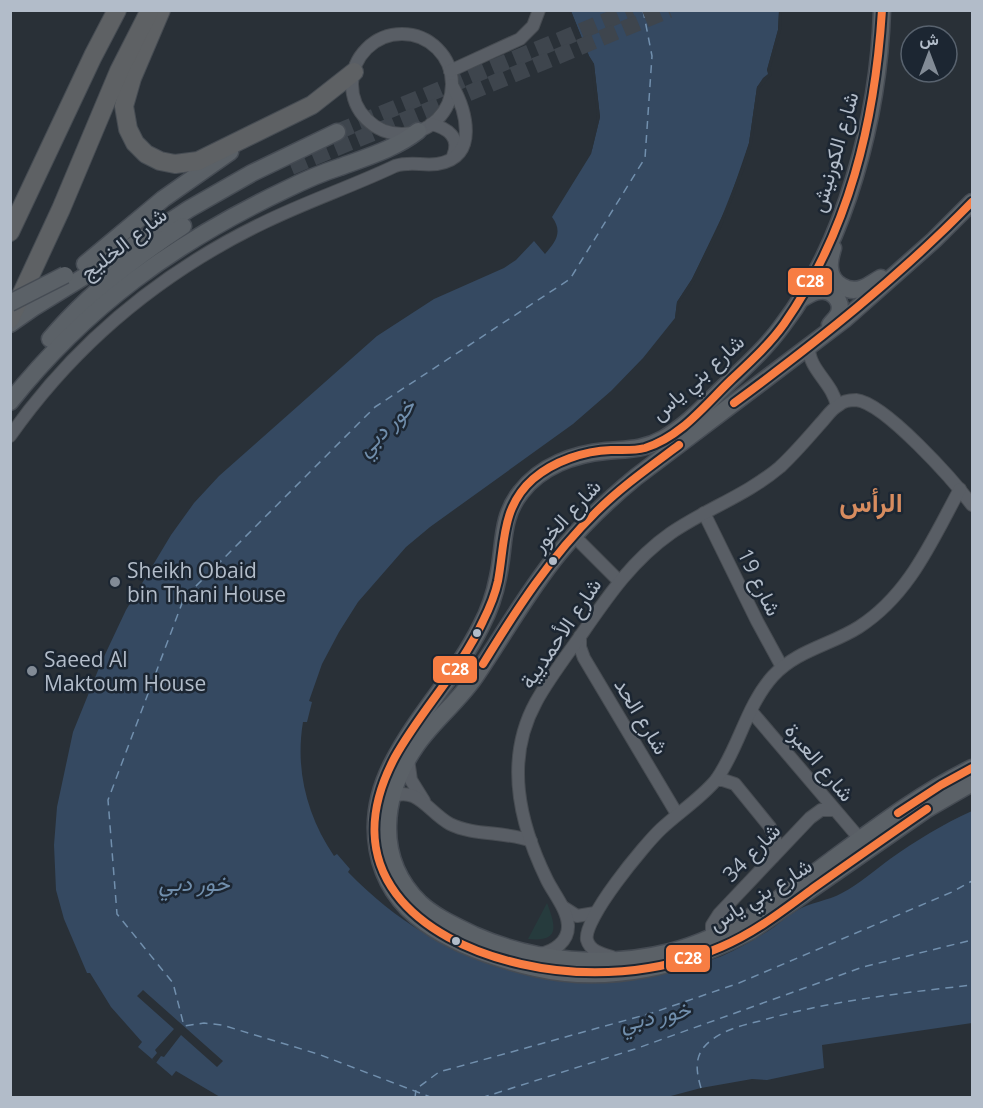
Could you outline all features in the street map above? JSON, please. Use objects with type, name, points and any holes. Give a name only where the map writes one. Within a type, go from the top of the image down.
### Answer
[{"type":"highway","points":[[10,232],[117,10]]},
{"type":"highway","points":[[10,319],[66,199],[119,71],[150,10]]},
{"type":"highway","points":[[161,10],[125,98],[125,122],[135,143],[146,154],[160,161],[183,164],[198,161],[318,102],[354,72]]},
{"type":"main road","name":"شارع الكورنيش","points":[[801,299],[821,260],[853,182],[868,128],[877,72],[882,10]]},
{"type":"main road","points":[[10,402],[52,353],[81,324],[117,292],[160,261],[268,198],[311,178],[393,147],[425,127]]},
{"type":"main road","points":[[85,264],[170,194],[260,130]]},
{"type":"main road","name":"شارع الخليج","points":[[10,303],[85,264],[178,207],[337,132]]},
{"type":"main road","name":"شارع الخليج","points":[[10,389],[57,331],[124,267],[213,207],[291,166]]},
{"type":"main road","name":"شارع الخليج","points":[[10,324],[189,209],[252,173]]},
{"type":"main road","name":"شارع الخور","points":[[391,797],[408,759],[428,730],[459,698],[540,579],[597,511],[629,482],[845,319],[972,202]]},
{"type":"main road","points":[[838,221],[830,266],[831,274],[841,286],[852,290],[863,288],[910,260]]},
{"type":"main road","points":[[801,299],[822,290],[833,293],[839,303],[838,314],[813,344]]},
{"type":"main road","name":"شارع بني ياس","points":[[801,299],[770,342],[678,430],[658,442],[636,450],[602,451],[571,457],[557,463],[531,481],[511,506],[505,520],[497,582],[483,622],[473,642],[414,726],[393,761],[379,794],[375,812],[376,841],[382,866],[399,899],[412,913],[453,940],[481,952],[541,969],[593,974],[634,971],[695,957],[724,946],[777,914],[932,805],[972,783]]},
{"type":"main road","points":[[444,684],[459,698]]},
{"type":"main road","name":"شارع بني ياس","points":[[391,797],[388,814],[388,839],[391,854],[398,872],[415,897],[437,916],[491,941],[532,954],[575,960],[619,960],[670,952],[712,937],[760,911],[932,790],[972,768]]},
{"type":"street","points":[[450,71],[524,36],[533,26],[539,10]]},
{"type":"street","points":[[10,436],[58,375],[104,328],[151,290],[206,254],[274,217],[395,166],[414,162],[437,164],[452,157],[463,146],[467,131],[465,119],[452,85],[450,71],[444,58],[432,45],[405,34],[383,38],[370,46],[360,57],[354,72],[352,87],[356,102],[368,121],[388,132],[403,133],[425,127],[444,128],[453,136],[456,145],[452,157]]},
{"type":"street","points":[[425,127],[446,107],[452,85]]},
{"type":"street","points":[[813,344],[813,364],[835,399],[865,402],[884,416],[921,448],[972,505]]},
{"type":"street","points":[[794,359],[813,364]]},
{"type":"street","name":"شارع الأحمديية","points":[[532,954],[553,951],[566,936],[568,926],[562,907],[531,841],[519,793],[517,768],[522,732],[543,689],[619,581],[643,556],[670,534],[750,489],[780,467],[835,399]]},
{"type":"street","points":[[619,960],[594,950],[587,941],[588,929],[595,913],[644,847],[677,814],[717,780],[765,686],[782,667],[809,650],[858,628],[888,605],[910,579],[960,489]]},
{"type":"street","name":"شارع 19","points":[[704,513],[782,667]]},
{"type":"street","points":[[574,536],[619,581]]},
{"type":"street","name":"شارع الحد","points":[[580,636],[580,647],[584,658],[677,814]]},
{"type":"street","name":"شارع العبرة","points":[[751,711],[860,839]]},
{"type":"street","points":[[408,759],[411,780],[426,805]]},
{"type":"street","points":[[717,780],[735,784],[771,827],[776,842],[773,857]]},
{"type":"street","points":[[391,797],[403,793],[410,794],[421,800],[443,820],[458,827],[531,841]]},
{"type":"street","name":"شارع 34","points":[[712,937],[712,925],[718,914],[773,857],[815,814],[821,810],[835,810]]},
{"type":"street","points":[[500,834],[513,828],[524,816]]},
{"type":"street","points":[[562,907],[577,916],[595,913]]},
{"type":"green space","points":[[547,903],[553,931],[546,938],[528,939]]},
{"type":"water","name":"خور دبي","points":[[571,11],[779,11],[778,30],[767,70],[769,74],[757,87],[749,143],[728,204],[692,279],[677,302],[675,318],[643,358],[611,391],[573,424],[430,527],[406,547],[358,602],[322,664],[309,701],[312,702],[307,722],[303,722],[302,775],[310,809],[334,856],[337,854],[350,869],[348,872],[388,908],[430,937],[475,959],[522,974],[571,981],[621,981],[671,972],[722,956],[749,943],[801,908],[837,896],[920,839],[972,811],[972,1023],[822,1045],[824,1068],[767,1080],[752,1079],[701,1088],[667,1097],[220,1097],[176,1071],[172,1076],[138,1047],[142,1042],[111,1007],[90,973],[87,973],[64,919],[56,890],[54,845],[57,807],[73,732],[101,663],[126,610],[171,535],[194,503],[219,476],[377,336],[434,299],[504,268],[516,260],[534,241],[545,254],[552,245],[558,232],[552,217],[591,154],[600,117],[594,64]]},
{"type":"pier","points":[[568,10],[571,11],[594,64],[600,117],[591,154],[597,117],[591,65]]},
{"type":"pier","points":[[782,10],[781,30],[770,70],[772,74],[760,88],[752,143],[745,167],[720,230],[695,280],[679,303],[678,314],[675,318],[677,302],[692,279],[717,229],[742,166],[749,143],[757,87],[768,74],[767,70],[778,30],[779,11]]},
{"type":"pier","points":[[143,990],[223,1061],[217,1067],[181,1035],[164,1057],[161,1056],[156,1063],[152,1059],[157,1053],[155,1050],[174,1029],[137,996]]},
{"type":"ferry route","points":[[433,1098],[318,1054],[222,1025],[204,1023],[184,1026],[173,983],[117,914],[108,800],[184,598],[375,407],[570,279],[645,158],[652,56],[643,10]]},
{"type":"ferry route","points":[[415,1098],[416,1089],[439,1072],[652,1013],[739,983],[952,892],[972,881]]},
{"type":"ferry route","points":[[481,1098],[635,1049],[863,967],[972,940]]},
{"type":"ferry route","points":[[701,1088],[697,1067],[699,1055],[707,1044],[729,1030],[786,1014],[839,1003],[972,985]]},
{"type":"tunnel","points":[[337,132],[632,10]]},
{"type":"tunnel","points":[[291,167],[669,10]]},
{"type":"transit line","name":"C28","points":[[882,10],[873,93],[855,174],[842,213],[807,288],[784,324],[766,346],[692,419],[670,436],[641,449],[601,451],[570,458],[541,473],[523,490],[515,502],[506,527],[498,581],[490,607],[463,657],[395,757],[379,797],[375,834],[381,866],[396,894],[419,918],[449,937],[483,953],[546,969],[622,971],[672,963],[734,941],[770,920],[927,809]]},
{"type":"transit line","name":"C28","points":[[734,403],[887,282],[972,202]]},
{"type":"transit line","name":"C28","points":[[483,664],[535,584],[580,529],[636,477],[679,445]]},
{"type":"transit line","name":"C28","points":[[898,813],[972,768]]},
{"type":"place","name":"Sheikh Obaid bin Thani House","points":[[115,582]]},
{"type":"place","name":"Saeed Al Maktoum House","points":[[32,671]]},
{"type":"district","name":"الرأس","points":[[871,501]]}]
